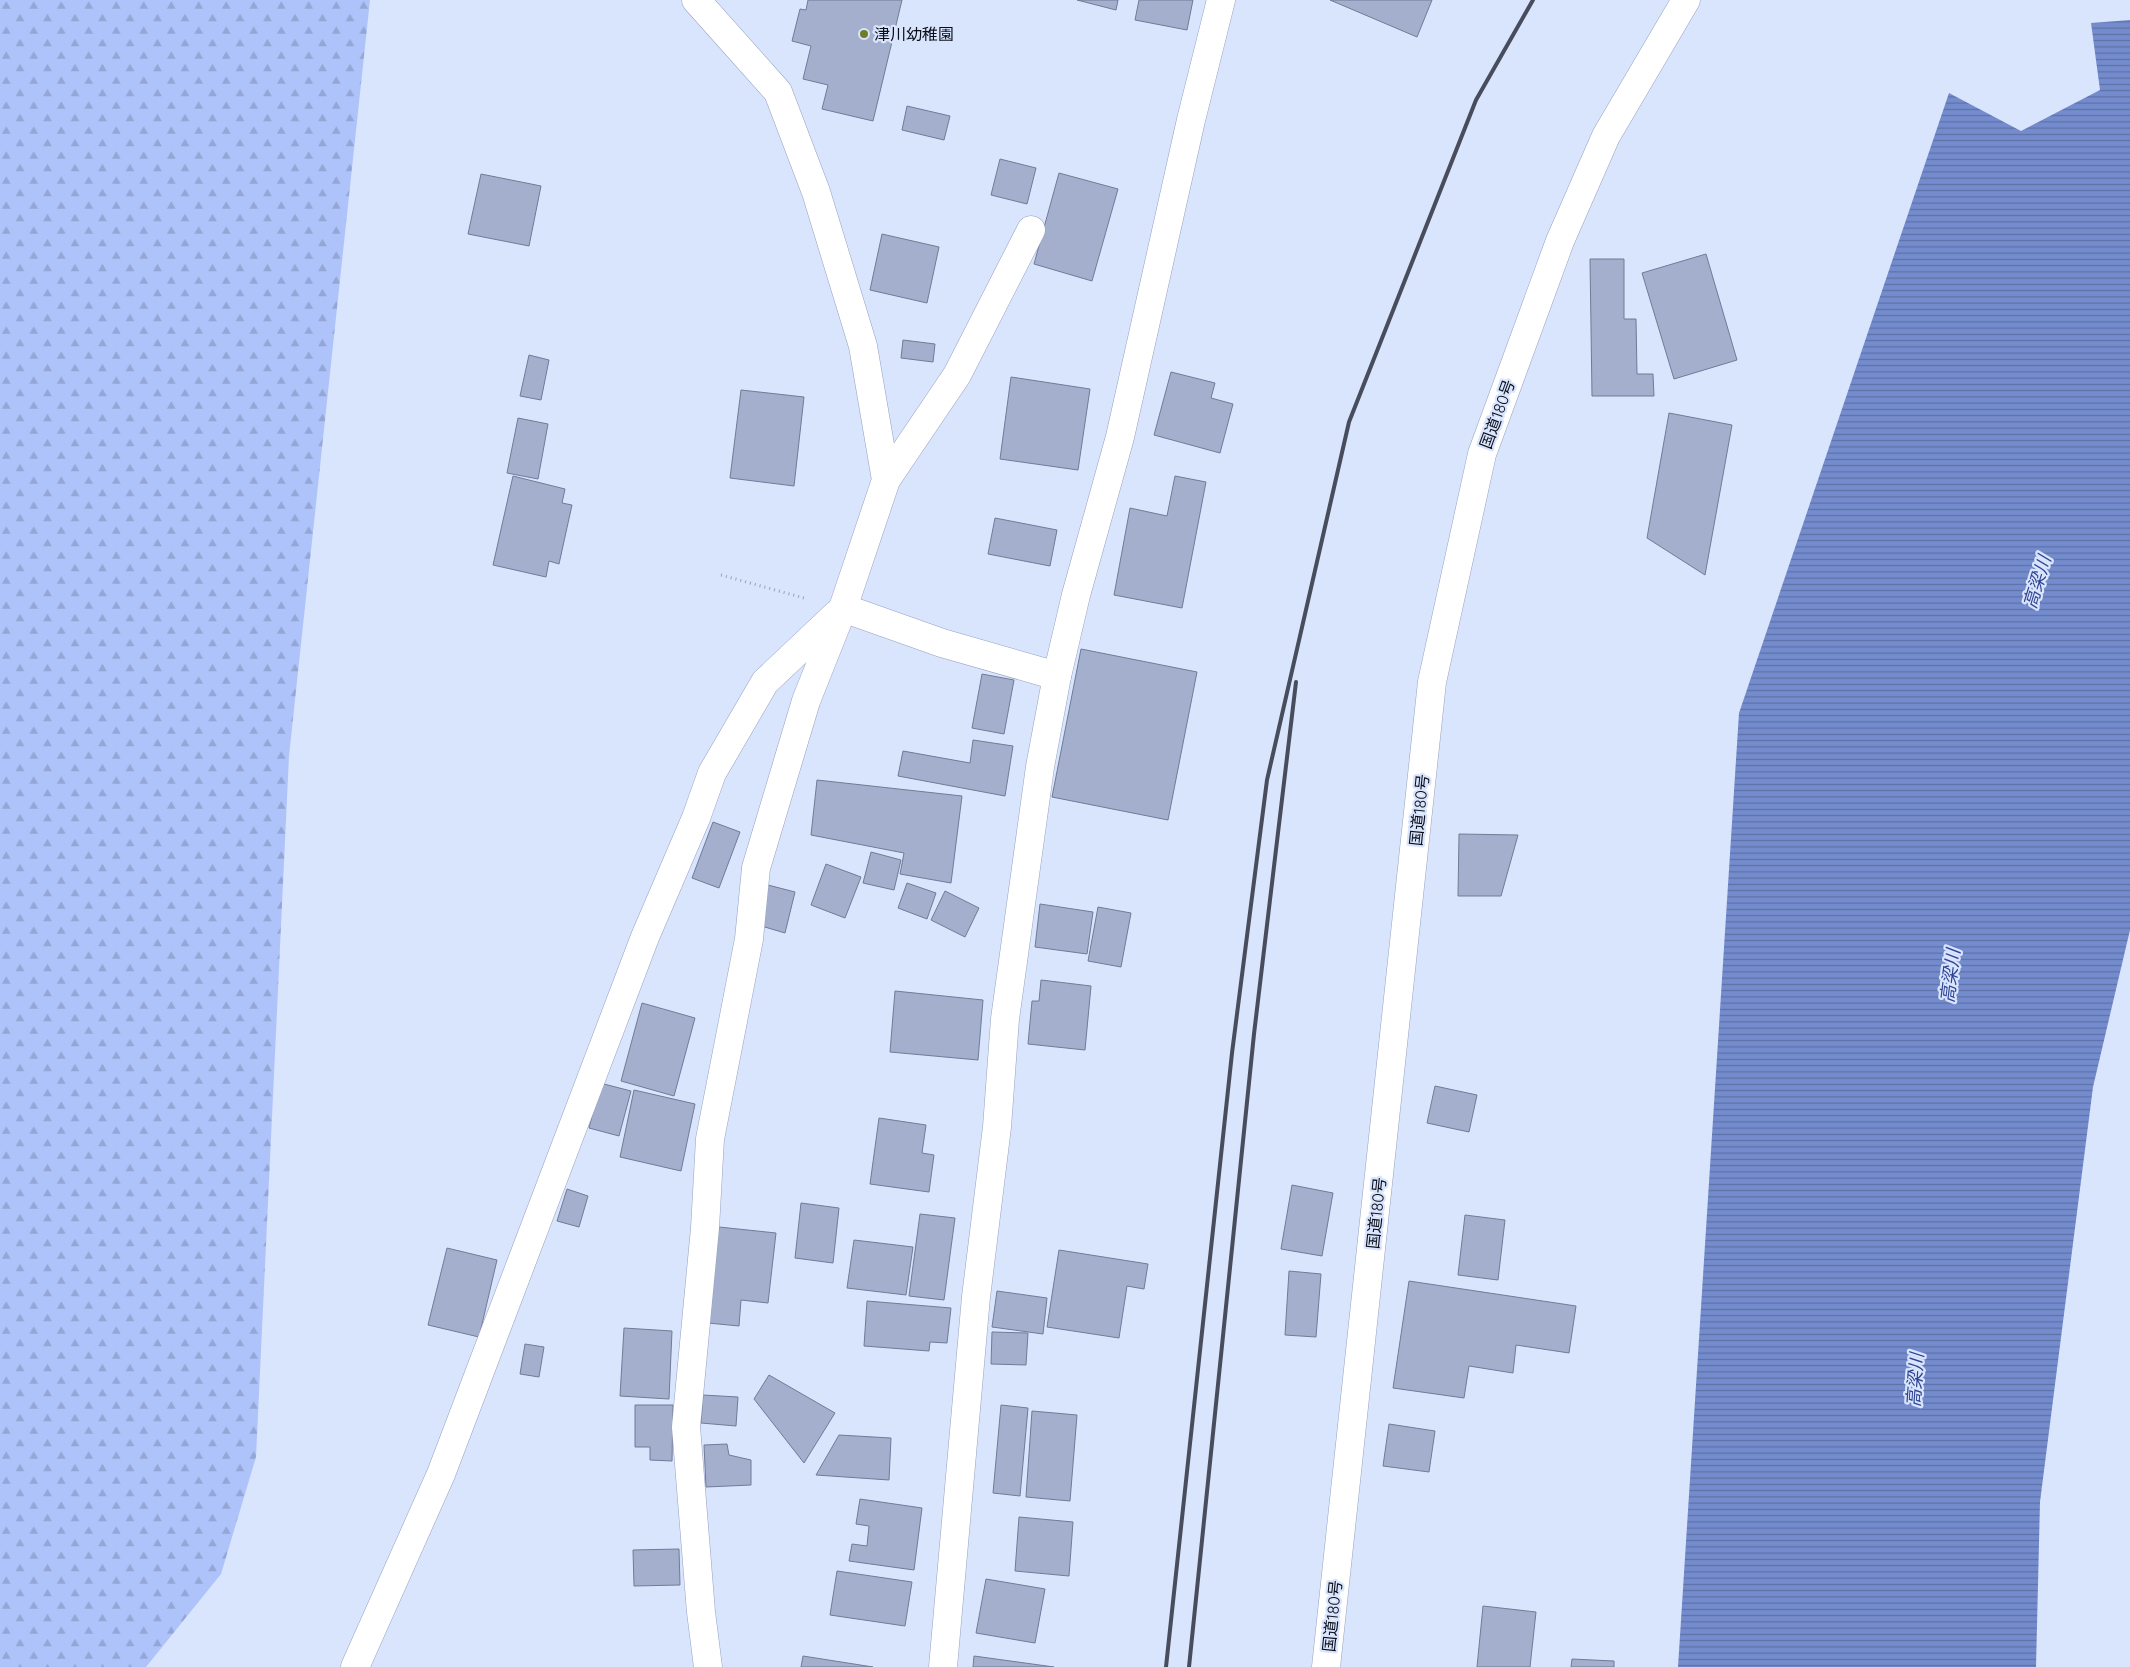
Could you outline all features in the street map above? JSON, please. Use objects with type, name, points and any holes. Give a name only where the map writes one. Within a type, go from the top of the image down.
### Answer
[{"type":"main road","points":[[696,0],[778,92],[816,192],[863,346],[886,480]]},
{"type":"main road","points":[[943,1667],[976,1297],[997,1127],[1005,1019],[1040,767],[1057,676],[1076,595],[1120,437],[1189,130],[1221,0]]},
{"type":"main road","name":"国道180号","points":[[1326,1667],[1434,672],[1482,454],[1560,241],[1606,136],[1686,0]]},
{"type":"main road","points":[[708,1667],[701,1612],[686,1426],[705,1228],[710,1139],[749,939],[756,868],[806,700],[843,608],[886,480],[956,375],[1031,230]]},
{"type":"main road","points":[[843,608],[942,643],[1057,676]]},
{"type":"main road","points":[[355,1667],[441,1474],[644,937],[696,818],[712,773],[765,682],[843,608]]},
{"type":"path","points":[[721,575],[843,608]]},
{"type":"green space","points":[[0,0],[370,0],[289,756],[256,1457],[221,1574],[146,1667],[0,1667]]},
{"type":"water","name":"高梁川","points":[[2130,20],[2130,930],[2093,1087],[2040,1502],[2036,1667],[1678,1667],[1739,713],[1949,93],[2021,131],[2100,90],[2091,23]]},
{"type":"building","points":[[808,0],[902,0],[873,121],[822,109],[828,85],[803,79],[811,46],[792,41],[800,9],[806,10]]},
{"type":"building","points":[[1077,0],[1118,0],[1116,10]]},
{"type":"building","points":[[1139,0],[1193,0],[1187,30],[1135,20]]},
{"type":"building","points":[[1330,0],[1432,0],[1417,37]]},
{"type":"building","points":[[907,106],[950,116],[944,140],[902,130]]},
{"type":"building","points":[[1000,159],[1036,168],[1027,204],[991,195]]},
{"type":"building","points":[[1059,173],[1118,189],[1092,281],[1034,264]]},
{"type":"building","points":[[481,174],[541,186],[529,246],[468,234]]},
{"type":"building","points":[[882,234],[939,247],[927,303],[870,290]]},
{"type":"building","points":[[1706,254],[1737,360],[1674,379],[1642,273]]},
{"type":"building","points":[[1590,259],[1624,259],[1624,319],[1636,319],[1637,374],[1653,374],[1654,396],[1592,396]]},
{"type":"building","points":[[903,340],[935,344],[933,362],[901,358]]},
{"type":"building","points":[[529,355],[549,360],[541,400],[520,396]]},
{"type":"building","points":[[1171,372],[1215,383],[1211,398],[1233,404],[1220,453],[1154,435]]},
{"type":"building","points":[[1011,377],[1090,389],[1078,470],[1000,459]]},
{"type":"building","points":[[741,390],[804,397],[794,486],[730,478]]},
{"type":"building","points":[[1669,413],[1732,425],[1705,575],[1647,538]]},
{"type":"building","points":[[518,418],[548,424],[538,479],[507,473]]},
{"type":"building","points":[[513,476],[565,489],[562,503],[572,505],[559,564],[549,561],[546,577],[493,565]]},
{"type":"building","points":[[1175,476],[1206,482],[1182,608],[1114,595],[1130,508],[1167,516]]},
{"type":"building","points":[[995,518],[1057,530],[1050,566],[988,554]]},
{"type":"building","points":[[1081,649],[1197,672],[1168,820],[1052,797]]},
{"type":"building","points":[[982,674],[1014,680],[1004,734],[972,728]]},
{"type":"building","points":[[973,740],[1013,746],[1005,796],[898,776],[903,751],[970,763]]},
{"type":"building","points":[[817,780],[962,796],[951,883],[900,874],[904,853],[811,835]]},
{"type":"building","points":[[713,822],[740,832],[719,888],[692,878]]},
{"type":"building","points":[[1459,834],[1518,835],[1501,896],[1458,896]]},
{"type":"building","points":[[871,852],[901,860],[894,890],[863,883]]},
{"type":"building","points":[[826,864],[861,877],[845,918],[811,905]]},
{"type":"building","points":[[907,883],[936,893],[927,919],[898,908]]},
{"type":"building","points":[[768,885],[795,892],[785,933],[758,925]]},
{"type":"building","points":[[945,891],[979,908],[965,937],[931,920]]},
{"type":"building","points":[[1040,904],[1093,912],[1087,954],[1035,947]]},
{"type":"building","points":[[1098,907],[1131,913],[1121,967],[1088,961]]},
{"type":"building","points":[[1041,980],[1091,986],[1085,1050],[1028,1044],[1032,1001],[1039,1001]]},
{"type":"building","points":[[895,991],[983,1000],[978,1060],[890,1052]]},
{"type":"building","points":[[642,1003],[695,1018],[674,1096],[621,1081]]},
{"type":"building","points":[[600,1083],[631,1091],[619,1136],[589,1128]]},
{"type":"building","points":[[1435,1086],[1477,1095],[1469,1132],[1427,1123]]},
{"type":"building","points":[[634,1090],[695,1104],[681,1171],[620,1157]]},
{"type":"building","points":[[879,1118],[926,1125],[922,1153],[934,1155],[929,1192],[870,1184]]},
{"type":"building","points":[[1292,1185],[1333,1193],[1322,1256],[1281,1249]]},
{"type":"building","points":[[567,1189],[588,1196],[579,1227],[557,1221]]},
{"type":"building","points":[[801,1203],[839,1208],[833,1263],[795,1258]]},
{"type":"building","points":[[920,1214],[955,1218],[944,1300],[909,1296]]},
{"type":"building","points":[[1465,1215],[1505,1220],[1498,1280],[1458,1275]]},
{"type":"building","points":[[719,1227],[776,1233],[768,1303],[741,1300],[739,1326],[708,1323]]},
{"type":"building","points":[[854,1240],[913,1247],[906,1295],[847,1288]]},
{"type":"building","points":[[447,1248],[497,1260],[479,1337],[428,1325]]},
{"type":"building","points":[[1059,1250],[1148,1264],[1144,1289],[1127,1286],[1119,1338],[1047,1327]]},
{"type":"building","points":[[1289,1271],[1321,1274],[1316,1337],[1285,1335]]},
{"type":"building","points":[[1409,1281],[1576,1306],[1569,1353],[1516,1345],[1513,1373],[1469,1366],[1464,1398],[1393,1388]]},
{"type":"building","points":[[997,1291],[1047,1298],[1043,1334],[992,1327]]},
{"type":"building","points":[[867,1301],[951,1308],[947,1343],[930,1342],[929,1351],[864,1346]]},
{"type":"building","points":[[624,1328],[672,1331],[669,1399],[620,1396]]},
{"type":"building","points":[[992,1332],[1028,1333],[1026,1365],[991,1364]]},
{"type":"building","points":[[525,1344],[544,1347],[539,1377],[520,1374]]},
{"type":"building","points":[[769,1375],[835,1413],[804,1463],[754,1399]]},
{"type":"building","points":[[703,1395],[738,1397],[736,1426],[701,1423]]},
{"type":"building","points":[[635,1405],[673,1405],[672,1461],[650,1460],[650,1447],[635,1447]]},
{"type":"building","points":[[1001,1405],[1028,1408],[1020,1496],[993,1493]]},
{"type":"building","points":[[1032,1411],[1077,1415],[1070,1501],[1026,1497]]},
{"type":"building","points":[[1389,1424],[1435,1431],[1429,1472],[1383,1466]]},
{"type":"building","points":[[839,1435],[891,1438],[889,1480],[816,1475]]},
{"type":"building","points":[[727,1444],[729,1455],[751,1460],[751,1485],[706,1487],[704,1445]]},
{"type":"building","points":[[860,1499],[922,1508],[914,1570],[849,1561],[852,1544],[867,1546],[869,1526],[856,1524]]},
{"type":"building","points":[[1019,1517],[1073,1522],[1069,1576],[1015,1571]]},
{"type":"building","points":[[679,1549],[680,1585],[634,1586],[633,1550]]},
{"type":"building","points":[[837,1571],[912,1582],[905,1626],[830,1615]]},
{"type":"building","points":[[986,1579],[1045,1589],[1035,1643],[976,1633]]},
{"type":"building","points":[[1483,1606],[1536,1612],[1530,1667],[1477,1667]]},
{"type":"building","points":[[803,1656],[873,1667],[801,1667]]},
{"type":"building","points":[[974,1656],[1054,1667],[973,1667]]},
{"type":"building","points":[[1572,1659],[1614,1661],[1614,1667],[1571,1667]]},
{"type":"railway","points":[[1166,1667],[1232,1053],[1267,780],[1349,422],[1476,100],[1533,0]]},
{"type":"railway","points":[[1189,1667],[1254,1034],[1296,682]]},
{"type":"place","name":"津川幼稚園","points":[[864,34]]}]
